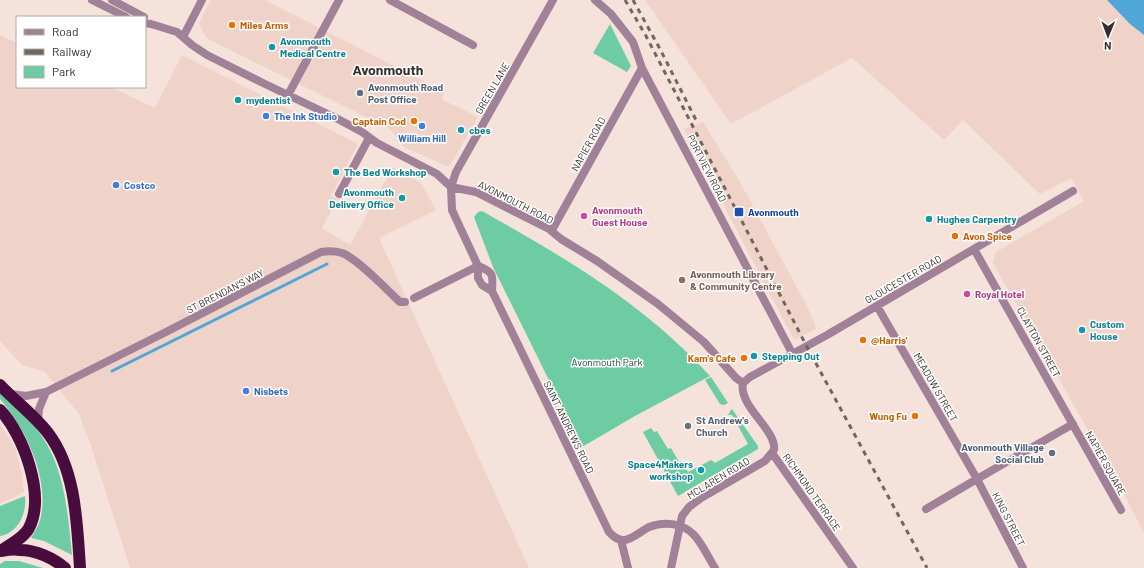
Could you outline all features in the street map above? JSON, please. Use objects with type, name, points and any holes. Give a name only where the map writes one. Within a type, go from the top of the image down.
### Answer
[{"type":"highway","points":[[4,389],[48,432],[64,460],[70,480],[76,515],[80,568]]},
{"type":"highway","points":[[0,410],[6,416],[29,462],[35,492],[33,518],[29,528],[23,536],[0,551]]},
{"type":"highway","points":[[0,551],[21,550],[33,552],[46,556],[65,568]]},
{"type":"street","points":[[92,0],[124,16]]},
{"type":"street","points":[[112,0],[138,16]]},
{"type":"street","points":[[183,37],[202,0]]},
{"type":"street","points":[[288,95],[338,0]]},
{"type":"street","points":[[390,0],[473,45]]},
{"type":"street","name":"GREEN LANE","points":[[451,187],[456,172],[553,0]]},
{"type":"street","name":"PORTVIEW ROAD","points":[[595,0],[612,14],[633,42],[642,68],[792,353]]},
{"type":"street","points":[[146,21],[172,30],[207,55],[362,132],[369,138],[441,176],[451,187]]},
{"type":"street","name":"NAPIER ROAD","points":[[552,230],[642,68]]},
{"type":"street","points":[[339,194],[369,138]]},
{"type":"street","name":"AVONMOUTH ROAD","points":[[451,187],[476,192],[552,230],[561,240],[618,275],[663,308],[704,342],[736,378],[743,383]]},
{"type":"street","name":"SAINT ANDREWS ROAD","points":[[451,187],[452,210],[478,266],[478,278],[482,285],[492,291]]},
{"type":"street","name":"GLOUCESTER ROAD","points":[[743,383],[750,376],[877,306],[1073,191]]},
{"type":"street","name":"CLAYTON STREET","points":[[974,249],[1073,424]]},
{"type":"street","name":"ST BRENDAN'S WAY","points":[[4,389],[19,396],[46,392],[321,252],[332,251],[343,253],[355,261],[400,302],[405,302]]},
{"type":"street","points":[[414,298],[478,266]]},
{"type":"street","name":"SAINT ANDREWS ROAD","points":[[478,266],[488,270],[491,273],[492,291],[609,532],[614,537],[621,540]]},
{"type":"street","name":"MEADOW STREET","points":[[877,306],[977,479]]},
{"type":"street","name":"RICHMOND TERRACE","points":[[743,383],[743,393],[745,398],[773,441],[775,446],[772,453],[853,568]]},
{"type":"street","points":[[38,421],[39,409],[46,392]]},
{"type":"street","points":[[926,509],[1073,424]]},
{"type":"street","name":"NAPIER SQUARE","points":[[1073,424],[1121,510]]},
{"type":"street","name":"MCLAREN ROAD","points":[[671,568],[682,516],[685,511],[694,503],[765,461],[772,453]]},
{"type":"street","name":"KING STREET","points":[[977,479],[1023,568]]},
{"type":"street","points":[[628,568],[621,540],[629,540],[657,524],[680,525],[693,534],[715,568]]},
{"type":"shaded area","points":[[211,0],[265,0],[445,92],[441,99],[478,117],[449,167],[404,147],[390,129],[206,38],[199,23]]},
{"type":"shaded area","points":[[645,0],[1144,0],[1144,533],[1121,488],[993,263],[996,252],[1084,201],[1071,178],[1040,194],[963,120],[944,140],[852,58],[731,124]]},
{"type":"shaded area","points":[[0,35],[16,43],[16,88],[113,88],[155,108],[182,55],[358,144],[331,196],[337,199],[322,228],[350,245],[393,167],[421,183],[436,210],[379,238],[529,568],[130,568],[90,443],[79,414],[45,372],[22,365],[0,341]]},
{"type":"shaded area","points":[[703,122],[740,182],[807,306],[815,325],[816,329],[794,340],[684,129]]},
{"type":"shaded area","points":[[0,424],[15,448],[22,476],[24,492],[0,504]]},
{"type":"green space","points":[[610,24],[631,66],[627,72],[593,53]]},
{"type":"green space","name":"Avonmouth Park","points":[[482,211],[544,246],[603,284],[658,326],[685,350],[710,376],[635,416],[582,447],[493,267],[474,217],[478,212]]},
{"type":"green space","points":[[711,377],[728,403],[724,405],[720,404],[705,380]]},
{"type":"green space","points":[[0,392],[33,425],[44,439],[52,454],[63,486],[72,555],[44,541],[31,538],[41,516],[43,501],[38,469],[26,438],[0,399]]},
{"type":"green space","points":[[732,409],[758,446],[758,449],[678,496],[643,432],[651,428],[654,432],[657,431],[668,449],[671,448],[679,462],[681,461],[688,472],[711,460],[715,463],[748,444],[732,415],[728,415]]},
{"type":"green space","points":[[25,496],[25,509],[17,526],[7,534],[0,536],[0,506]]},
{"type":"green space","points":[[5,561],[19,561],[43,568],[0,568],[0,564]]},
{"type":"water","points":[[1107,0],[1144,0],[1144,35],[1130,24]]},
{"type":"waterway","points":[[112,371],[327,264]]},
{"type":"railway","points":[[625,0],[646,36],[806,345],[927,568]]},
{"type":"railway","points":[[633,0],[696,120]]},
{"type":"place","name":"Miles Arms","points":[[232,25]]},
{"type":"place","name":"Avonmouth Medical Centre","points":[[272,47]]},
{"type":"place","name":"Avonmouth Road Post Office","points":[[360,93]]},
{"type":"place","name":"mydentist","points":[[238,100]]},
{"type":"place","name":"The Ink Studio","points":[[266,116]]},
{"type":"place","name":"Captain Cod","points":[[414,121]]},
{"type":"place","name":"William Hill","points":[[422,126]]},
{"type":"place","name":"cbes","points":[[461,130]]},
{"type":"place","name":"The Bed Workshop","points":[[336,172]]},
{"type":"place","name":"Costco","points":[[116,185]]},
{"type":"place","name":"Avonmouth Delivery Office","points":[[402,198]]},
{"type":"place","name":"Avonmouth","points":[[739,212]]},
{"type":"place","name":"Avonmouth Guest House","points":[[584,216]]},
{"type":"place","name":"Hughes Carpentry","points":[[929,219]]},
{"type":"place","name":"Avon Spice","points":[[955,236]]},
{"type":"place","name":"Avonmouth Library & Community Centre","points":[[682,280]]},
{"type":"place","name":"Royal Hotel","points":[[967,294]]},
{"type":"place","name":"Custom House","points":[[1082,330]]},
{"type":"place","name":"@Harris'","points":[[863,340]]},
{"type":"place","name":"Stepping Out","points":[[754,356]]},
{"type":"place","name":"Kam's Cafe","points":[[744,358]]},
{"type":"place","name":"Nisbets","points":[[246,391]]},
{"type":"place","name":"Wung Fu","points":[[915,416]]},
{"type":"place","name":"St Andrew's Church","points":[[688,426]]},
{"type":"place","name":"Avonmouth Village Social Club","points":[[1052,453]]},
{"type":"place","name":"Space4Makers workshop","points":[[701,470]]},
{"type":"district","name":"Avonmouth","points":[[388,70]]}]
